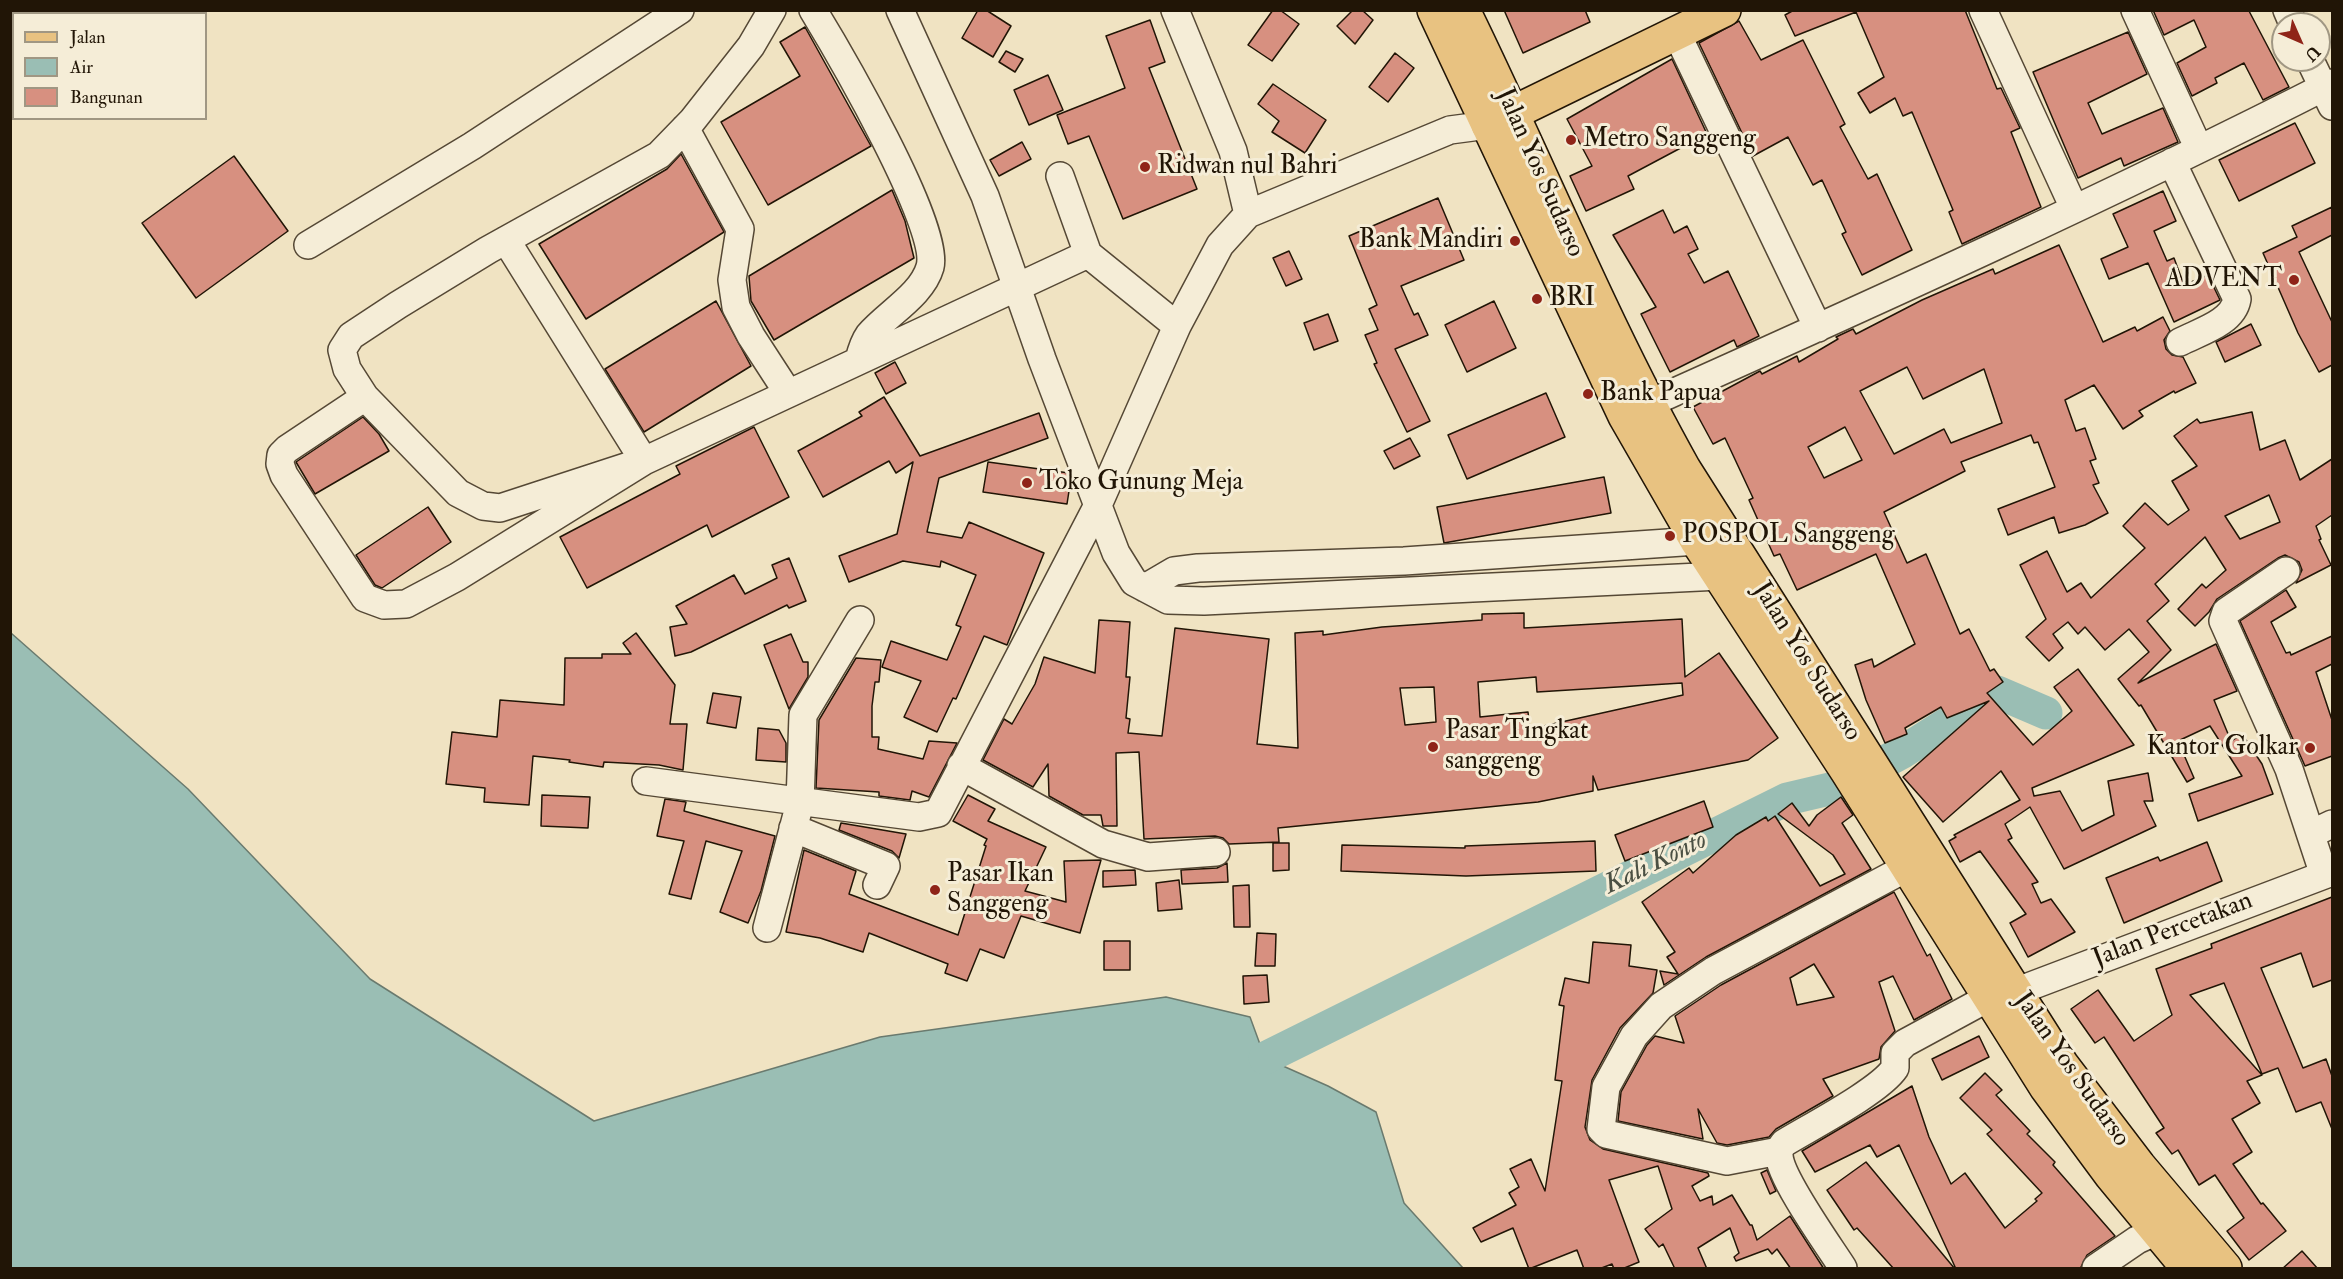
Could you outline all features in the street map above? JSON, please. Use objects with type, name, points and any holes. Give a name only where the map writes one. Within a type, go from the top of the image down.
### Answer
[{"type":"main road","points":[[1434,10],[1496,110],[1625,416],[1697,542],[1863,773]]},
{"type":"main road","name":"Jalan Yos Sudarso","points":[[1463,10],[1496,110],[1595,296],[1648,404],[1690,478],[1863,773],[2001,995],[2046,1087],[2188,1269]]},
{"type":"main road","points":[[1496,110],[1677,22],[1724,10]]},
{"type":"main road","name":"Jalan Yos Sudarso","points":[[1863,773],[1908,867],[2001,995],[2062,1065],[2139,1166],[2225,1269]]},
{"type":"street","points":[[308,245],[472,146],[680,10]]},
{"type":"street","points":[[772,10],[751,46],[685,129],[659,155],[506,240],[351,336],[342,350],[347,369],[365,397],[458,493],[483,506],[500,508],[644,460],[1088,254]]},
{"type":"street","points":[[813,10],[886,138],[930,243],[930,267],[923,281],[869,335],[859,360]]},
{"type":"street","points":[[900,10],[985,196],[1016,286],[1116,553],[1128,576],[1145,588],[1168,600],[1720,576]]},
{"type":"street","points":[[1175,10],[1233,151],[1248,214]]},
{"type":"street","points":[[1983,10],[2074,208]]},
{"type":"street","points":[[2134,10],[2199,149]]},
{"type":"street","points":[[1677,22],[1818,328]]},
{"type":"street","points":[[1648,404],[1818,328],[2199,149],[2329,92],[2317,72]]},
{"type":"street","points":[[646,781],[919,818],[932,816],[941,808],[1098,505],[1177,326],[1220,245],[1248,214],[1496,110]]},
{"type":"street","points":[[685,129],[740,229],[732,280],[736,307],[751,336],[788,393]]},
{"type":"street","points":[[2172,162],[2237,299],[2236,305],[2222,321],[2180,342]]},
{"type":"street","points":[[1060,176],[1088,254],[1177,326]]},
{"type":"street","points":[[506,240],[644,460]]},
{"type":"street","points":[[365,397],[287,449],[281,455],[280,465],[298,497],[365,598],[384,605],[406,604],[457,577],[644,460]]},
{"type":"street","points":[[1145,588],[1174,571],[1260,565],[1404,561],[1697,542]]},
{"type":"street","points":[[1404,561],[1407,590]]},
{"type":"street","points":[[1260,565],[1262,597]]},
{"type":"street","points":[[2286,571],[2226,612],[2223,621],[2276,737],[2322,829],[2328,873]]},
{"type":"street","points":[[767,928],[800,803],[803,715],[860,620]]},
{"type":"street","points":[[961,766],[1103,844],[1148,857],[1216,852]]},
{"type":"street","points":[[793,828],[886,866],[877,885]]},
{"type":"street","points":[[1843,1269],[1789,1179],[1780,1160],[1779,1151],[1727,1161],[1606,1134],[1601,1129],[1606,1087],[1634,1036],[1661,1006],[1713,971],[1908,867]]},
{"type":"street","name":"Jalan Percetakan","points":[[1779,1151],[1784,1143],[1856,1099],[1891,1074],[1895,1068],[1895,1053],[1905,1043],[2001,995],[2328,873]]},
{"type":"street","points":[[2096,1269],[2137,1240],[2157,1231]]},
{"type":"water","points":[[11,633],[188,789],[370,979],[594,1121],[880,1037],[1166,997],[1250,1017],[1265,1058],[1328,1086],[1376,1112],[1404,1203],[1463,1268],[11,1268]]},
{"type":"building","points":[[978,10],[986,10],[1011,26],[993,57],[962,38]]},
{"type":"building","points":[[1273,10],[1280,10],[1299,24],[1272,61],[1248,45]]},
{"type":"building","points":[[1353,10],[1362,10],[1373,20],[1355,44],[1337,26]]},
{"type":"building","points":[[1504,10],[1585,10],[1590,22],[1523,53]]},
{"type":"building","points":[[1794,10],[1965,10],[1997,89],[2001,88],[2020,128],[2011,132],[2041,207],[1962,244],[1949,212],[1953,210],[1912,112],[1903,116],[1895,98],[1870,113],[1858,93],[1884,77],[1856,12],[1795,36],[1785,15]]},
{"type":"building","points":[[2153,10],[2249,11],[2271,53],[2271,72],[2281,72],[2289,87],[2263,100],[2244,63],[2215,78],[2217,83],[2192,96],[2177,63],[2206,47],[2194,20],[2164,35]]},
{"type":"building","name":"Ridwan nul Bahri","points":[[1150,20],[1165,62],[1149,68],[1197,189],[1123,219],[1089,136],[1068,144],[1057,115],[1125,88],[1106,36]]},
{"type":"building","points":[[1739,21],[1761,60],[1803,40],[1845,124],[1840,127],[1868,179],[1877,174],[1912,250],[1862,275],[1842,234],[1846,232],[1822,180],[1813,185],[1788,137],[1753,156],[1699,43]]},
{"type":"building","points":[[805,27],[871,146],[768,205],[721,122],[800,76],[780,42]]},
{"type":"building","points":[[2128,32],[2147,74],[2088,103],[2102,134],[2163,108],[2178,142],[2124,166],[2121,158],[2078,178],[2033,72]]},
{"type":"building","points":[[1006,51],[1023,59],[1015,72],[999,62]]},
{"type":"building","points":[[1395,53],[1414,68],[1388,102],[1369,87]]},
{"type":"building","points":[[1672,59],[1707,134],[1628,176],[1634,189],[1586,211],[1570,176],[1592,166],[1567,119]]},
{"type":"building","points":[[1048,75],[1063,110],[1029,125],[1014,90]]},
{"type":"building","points":[[1273,84],[1326,120],[1305,153],[1272,132],[1279,121],[1258,104]]},
{"type":"building","points":[[2295,123],[2315,163],[2239,201],[2219,160]]},
{"type":"building","points":[[1022,142],[1031,159],[999,176],[990,160]]},
{"type":"building","points":[[681,154],[724,232],[586,319],[539,244],[667,169]]},
{"type":"building","points":[[234,156],[288,231],[196,298],[142,223]]},
{"type":"building","points":[[892,190],[905,221],[914,258],[774,340],[751,301],[749,276]]},
{"type":"building","points":[[2163,191],[2176,221],[2154,231],[2167,261],[2174,258],[2184,285],[2208,275],[2220,300],[2174,322],[2148,263],[2109,279],[2101,259],[2128,247],[2113,214]]},
{"type":"building","points":[[1438,198],[1464,260],[1401,286],[1414,315],[1418,313],[1428,335],[1395,349],[1430,421],[1407,432],[1374,364],[1377,363],[1365,335],[1378,330],[1369,309],[1377,305],[1349,236]]},
{"type":"building","points":[[2332,207],[2332,235],[2299,252],[2332,322],[2332,365],[2319,372],[2298,333],[2263,253],[2297,237],[2292,226]]},
{"type":"building","points":[[1663,210],[1674,233],[1687,226],[1698,249],[1688,254],[1704,283],[1728,271],[1759,336],[1737,347],[1734,340],[1670,372],[1641,314],[1656,307],[1613,235]]},
{"type":"building","points":[[2059,245],[2103,342],[2135,327],[2137,331],[2163,317],[2170,331],[2164,340],[2166,349],[2172,355],[2183,357],[2196,383],[2175,393],[2174,391],[2139,411],[2143,416],[2123,429],[2094,385],[2065,400],[2076,431],[2085,428],[2096,459],[2090,461],[2099,483],[2093,485],[2108,513],[2085,525],[2059,533],[2054,517],[2008,535],[1998,509],[2055,487],[2038,442],[2034,443],[2031,435],[1961,462],[1965,471],[1884,512],[1907,563],[1926,554],[1960,634],[1969,629],[1990,671],[1994,669],[2003,682],[1987,693],[2033,745],[2072,711],[2054,687],[2078,669],[2134,745],[2032,788],[2034,796],[2060,791],[2082,831],[2114,815],[2108,781],[2148,773],[2153,801],[2144,801],[2156,826],[2064,869],[2030,807],[2005,824],[2012,838],[2008,840],[2038,882],[2032,884],[2041,903],[2051,899],[2075,932],[2028,957],[2010,923],[2026,914],[1980,851],[1960,862],[1949,841],[1956,837],[1954,835],[2020,800],[2001,771],[1943,822],[1903,777],[1989,701],[1947,718],[1941,707],[1905,728],[1907,734],[1885,743],[1866,700],[1855,665],[1872,659],[1874,667],[1915,644],[1876,554],[1797,590],[1780,554],[1774,556],[1749,500],[1753,498],[1725,438],[1713,444],[1693,407],[1760,371],[1762,374],[1797,356],[1799,362],[1838,339],[1836,337],[1853,329],[1856,334],[1922,300],[1993,269],[1995,274]],"holes":[[[1907,367],[1923,399],[1984,369],[2002,423],[1951,443],[1944,429],[1894,454],[1860,391]],[[1845,427],[1862,460],[1824,478],[1808,447]]]},
{"type":"building","points":[[1289,251],[1302,279],[1286,286],[1273,258]]},
{"type":"building","points":[[716,301],[751,366],[644,432],[605,369]]},
{"type":"building","points":[[1494,301],[1516,348],[1467,372],[1445,325]]},
{"type":"building","points":[[1328,314],[1338,341],[1314,350],[1304,323]]},
{"type":"building","points":[[2251,324],[2261,345],[2225,362],[2216,342]]},
{"type":"building","points":[[895,362],[906,383],[886,394],[875,373]]},
{"type":"building","points":[[1546,393],[1565,437],[1467,479],[1448,435]]},
{"type":"building","points":[[884,397],[920,456],[1039,413],[1048,438],[939,478],[927,532],[962,538],[969,522],[1044,553],[1007,645],[984,636],[956,699],[953,698],[937,732],[904,717],[921,681],[882,667],[891,641],[947,660],[961,627],[956,625],[976,575],[941,561],[940,567],[903,561],[849,582],[839,556],[897,534],[913,462],[896,473],[889,461],[823,497],[798,451],[862,416],[859,412]]},
{"type":"building","points":[[2252,412],[2260,450],[2285,440],[2300,480],[2332,459],[2332,515],[2316,526],[2321,539],[2319,540],[2331,565],[2296,583],[2302,570],[2299,562],[2285,555],[2278,558],[2217,599],[2209,612],[2195,626],[2178,609],[2202,584],[2206,588],[2226,570],[2205,537],[2155,584],[2169,601],[2147,621],[2171,650],[2138,683],[2216,644],[2237,691],[2214,700],[2231,741],[2242,734],[2262,764],[2273,794],[2198,821],[2189,794],[2242,776],[2210,726],[2178,741],[2194,778],[2187,782],[2141,705],[2139,706],[2118,679],[2149,652],[2129,629],[2105,650],[2085,627],[2078,634],[2068,622],[2053,634],[2063,648],[2049,661],[2026,637],[2046,619],[2020,565],[2047,551],[2067,592],[2081,583],[2091,598],[2145,548],[2123,526],[2145,503],[2168,525],[2189,510],[2172,481],[2197,466],[2174,436],[2197,419],[2200,423]],"holes":[[[2269,495],[2280,522],[2240,539],[2225,516]]]},
{"type":"building","points":[[363,417],[379,434],[389,451],[315,494],[296,462]]},
{"type":"building","points":[[754,427],[789,497],[712,537],[707,525],[587,588],[560,537],[680,474],[676,466]]},
{"type":"building","points":[[1410,438],[1420,456],[1394,469],[1384,451]]},
{"type":"building","name":"Toko Gunung Meja","points":[[988,462],[1069,473],[1071,478],[1067,504],[983,492]]},
{"type":"building","points":[[1604,477],[1611,513],[1444,543],[1437,507]]},
{"type":"building","points":[[428,507],[451,542],[382,588],[375,585],[356,555]]},
{"type":"building","points":[[789,558],[806,601],[789,608],[787,605],[691,652],[675,656],[670,627],[687,624],[676,606],[734,575],[745,594],[777,578],[772,565]]},
{"type":"building","points":[[2286,590],[2296,607],[2271,622],[2286,653],[2290,652],[2291,655],[2332,636],[2332,664],[2316,672],[2332,720],[2332,756],[2305,766],[2240,621]]},
{"type":"building","points":[[1524,613],[1524,628],[1682,619],[1685,677],[1719,653],[1778,738],[1748,760],[1598,790],[1593,776],[1593,791],[1538,802],[1278,828],[1279,842],[1229,844],[1223,838],[1215,836],[1144,839],[1139,752],[1116,753],[1117,826],[1103,826],[1101,815],[1083,815],[1049,796],[1048,764],[1033,787],[983,760],[1004,719],[1012,724],[1035,684],[1044,657],[1095,673],[1099,620],[1130,622],[1126,677],[1130,677],[1126,718],[1130,719],[1128,733],[1162,736],[1175,628],[1269,639],[1257,744],[1298,748],[1295,633],[1323,631],[1323,635],[1382,627],[1482,620],[1482,614]],"holes":[[[1536,677],[1537,692],[1682,683],[1683,695],[1530,729],[1528,712],[1480,717],[1478,682]],[[1434,687],[1436,722],[1405,725],[1400,688]]]},
{"type":"building","points":[[636,633],[675,685],[670,724],[687,724],[683,770],[659,765],[604,762],[603,767],[533,756],[529,805],[484,802],[485,788],[446,784],[452,732],[497,737],[500,700],[564,705],[565,658],[602,658],[602,654],[631,654],[623,643]]},
{"type":"building","points":[[791,634],[803,662],[808,662],[808,677],[789,709],[764,645]]},
{"type":"building","points":[[856,658],[881,660],[879,682],[875,682],[872,706],[872,737],[879,737],[878,749],[923,759],[929,741],[957,743],[929,797],[912,791],[910,800],[879,796],[879,792],[816,788],[819,720]]},
{"type":"building","points":[[713,693],[741,697],[736,728],[707,723]]},
{"type":"building","points":[[758,728],[779,730],[786,743],[786,762],[756,760]]},
{"type":"building","points":[[542,795],[590,797],[588,828],[541,826]]},
{"type":"building","points":[[968,795],[995,809],[988,821],[1046,847],[1025,891],[1066,902],[1064,861],[1101,860],[1080,933],[1021,916],[1004,958],[980,949],[967,981],[945,973],[948,964],[869,933],[863,952],[820,938],[786,932],[804,850],[856,871],[849,894],[958,935],[987,839],[953,821]]},
{"type":"building","points":[[1841,797],[1853,815],[1842,823],[1871,869],[1706,957],[1664,985],[1660,971],[1678,974],[1667,957],[1675,952],[1642,902],[1689,868],[1693,873],[1736,835],[1766,817],[1768,821],[1775,816],[1820,886],[1845,874],[1833,855],[1778,814],[1792,803],[1809,826],[1817,815]]},
{"type":"building","points":[[665,799],[686,802],[684,811],[775,836],[761,891],[748,923],[720,912],[742,851],[706,841],[691,899],[669,894],[684,841],[657,836]]},
{"type":"building","points":[[1704,801],[1713,827],[1625,861],[1615,835]]},
{"type":"building","points":[[841,823],[906,834],[899,858],[892,851],[839,830]]},
{"type":"building","points":[[1595,841],[1596,871],[1466,876],[1341,871],[1342,845],[1465,848],[1465,846]]},
{"type":"building","points":[[2207,842],[2222,881],[2124,923],[2106,878],[2158,857],[2160,861]]},
{"type":"building","points":[[1273,843],[1289,843],[1289,870],[1273,871]]},
{"type":"building","points":[[1227,863],[1228,882],[1182,884],[1181,870],[1217,868]]},
{"type":"building","points":[[1135,870],[1136,885],[1103,887],[1103,871]]},
{"type":"building","points":[[1179,880],[1182,909],[1158,911],[1156,883]]},
{"type":"building","points":[[1249,885],[1250,927],[1234,927],[1233,886]]},
{"type":"building","points":[[1894,892],[1927,956],[1930,954],[1952,999],[1914,1020],[1893,976],[1879,982],[1895,1031],[1881,1047],[1879,1059],[1823,1079],[1833,1096],[1776,1129],[1769,1137],[1727,1145],[1717,1143],[1698,1109],[1703,1139],[1618,1121],[1621,1092],[1647,1045],[1655,1036],[1684,1043],[1675,1016],[1721,985]],"holes":[[[1814,964],[1834,997],[1797,1005],[1790,978]]]},
{"type":"building","points":[[2332,897],[2332,980],[2313,987],[2301,953],[2261,968],[2303,1068],[2326,1059],[2332,1076],[2332,1129],[2321,1102],[2296,1112],[2278,1068],[2262,1074],[2224,983],[2190,995],[2262,1075],[2247,1081],[2260,1103],[2232,1119],[2252,1152],[2233,1164],[2261,1204],[2263,1203],[2286,1231],[2249,1260],[2227,1231],[2244,1218],[2215,1175],[2199,1185],[2178,1150],[2172,1154],[2156,1133],[2164,1128],[2104,1037],[2095,1043],[2071,1009],[2098,990],[2134,1041],[2172,1015],[2156,969],[2212,948],[2211,944]]},
{"type":"building","points":[[1257,933],[1276,934],[1275,966],[1255,966]]},
{"type":"building","points":[[1104,941],[1130,941],[1130,970],[1104,970]]},
{"type":"building","points":[[1593,942],[1631,945],[1629,966],[1657,970],[1653,993],[1620,1028],[1592,1080],[1585,1127],[1590,1140],[1603,1149],[1708,1173],[1709,1176],[1692,1186],[1700,1201],[1712,1196],[1713,1205],[1732,1195],[1752,1225],[1757,1240],[1790,1216],[1824,1269],[1791,1269],[1777,1249],[1772,1254],[1768,1249],[1736,1261],[1734,1257],[1739,1253],[1730,1228],[1698,1248],[1707,1269],[1675,1269],[1663,1244],[1659,1247],[1645,1229],[1672,1209],[1658,1166],[1609,1180],[1639,1262],[1622,1269],[1614,1269],[1612,1264],[1599,1269],[1584,1269],[1577,1250],[1529,1269],[1513,1228],[1481,1242],[1473,1228],[1516,1205],[1509,1193],[1519,1187],[1510,1169],[1531,1159],[1545,1191],[1562,1081],[1555,1080],[1564,1006],[1559,1005],[1565,978],[1589,983]]},
{"type":"building","points":[[1267,975],[1269,1002],[1244,1004],[1243,976]]},
{"type":"building","points":[[1979,1036],[1989,1057],[1942,1080],[1932,1059]]},
{"type":"building","points":[[1985,1073],[2002,1090],[1996,1095],[2030,1131],[2027,1134],[2055,1162],[2053,1165],[2115,1236],[2087,1255],[2080,1269],[1956,1269],[1899,1145],[1877,1157],[1870,1145],[1815,1172],[1802,1151],[1912,1086],[1929,1137],[1951,1184],[1965,1173],[2005,1228],[2037,1201],[2035,1199],[2042,1193],[1987,1134],[1992,1130],[1960,1098]]},
{"type":"building","points":[[1866,1162],[1955,1269],[1894,1269],[1857,1228],[1854,1230],[1827,1190]]},
{"type":"building","points":[[1767,1170],[1776,1191],[1770,1194],[1761,1173]]},
{"type":"building","points":[[2302,1251],[2318,1269],[2282,1269]]},
{"type":"waterway","name":"Kali Konto","points":[[1265,1058],[1787,799],[1838,787],[1901,753],[1997,692],[2046,713]]},
{"type":"place","name":"Metro Sanggeng","points":[[1571,140]]},
{"type":"place","name":"Ridwan nul Bahri","points":[[1145,167]]},
{"type":"place","name":"Bank Mandiri","points":[[1515,241]]},
{"type":"place","name":"ADVENT","points":[[2294,280]]},
{"type":"place","name":"BRI","points":[[1537,299]]},
{"type":"place","name":"Bank Papua","points":[[1588,394]]},
{"type":"place","name":"Toko Gunung Meja","points":[[1027,483]]},
{"type":"place","name":"POSPOL Sanggeng","points":[[1670,536]]},
{"type":"place","name":"Pasar Tingkat sanggeng","points":[[1433,747]]},
{"type":"place","name":"Kantor Golkar","points":[[2310,748]]},
{"type":"place","name":"Pasar Ikan Sanggeng","points":[[935,890]]}]
